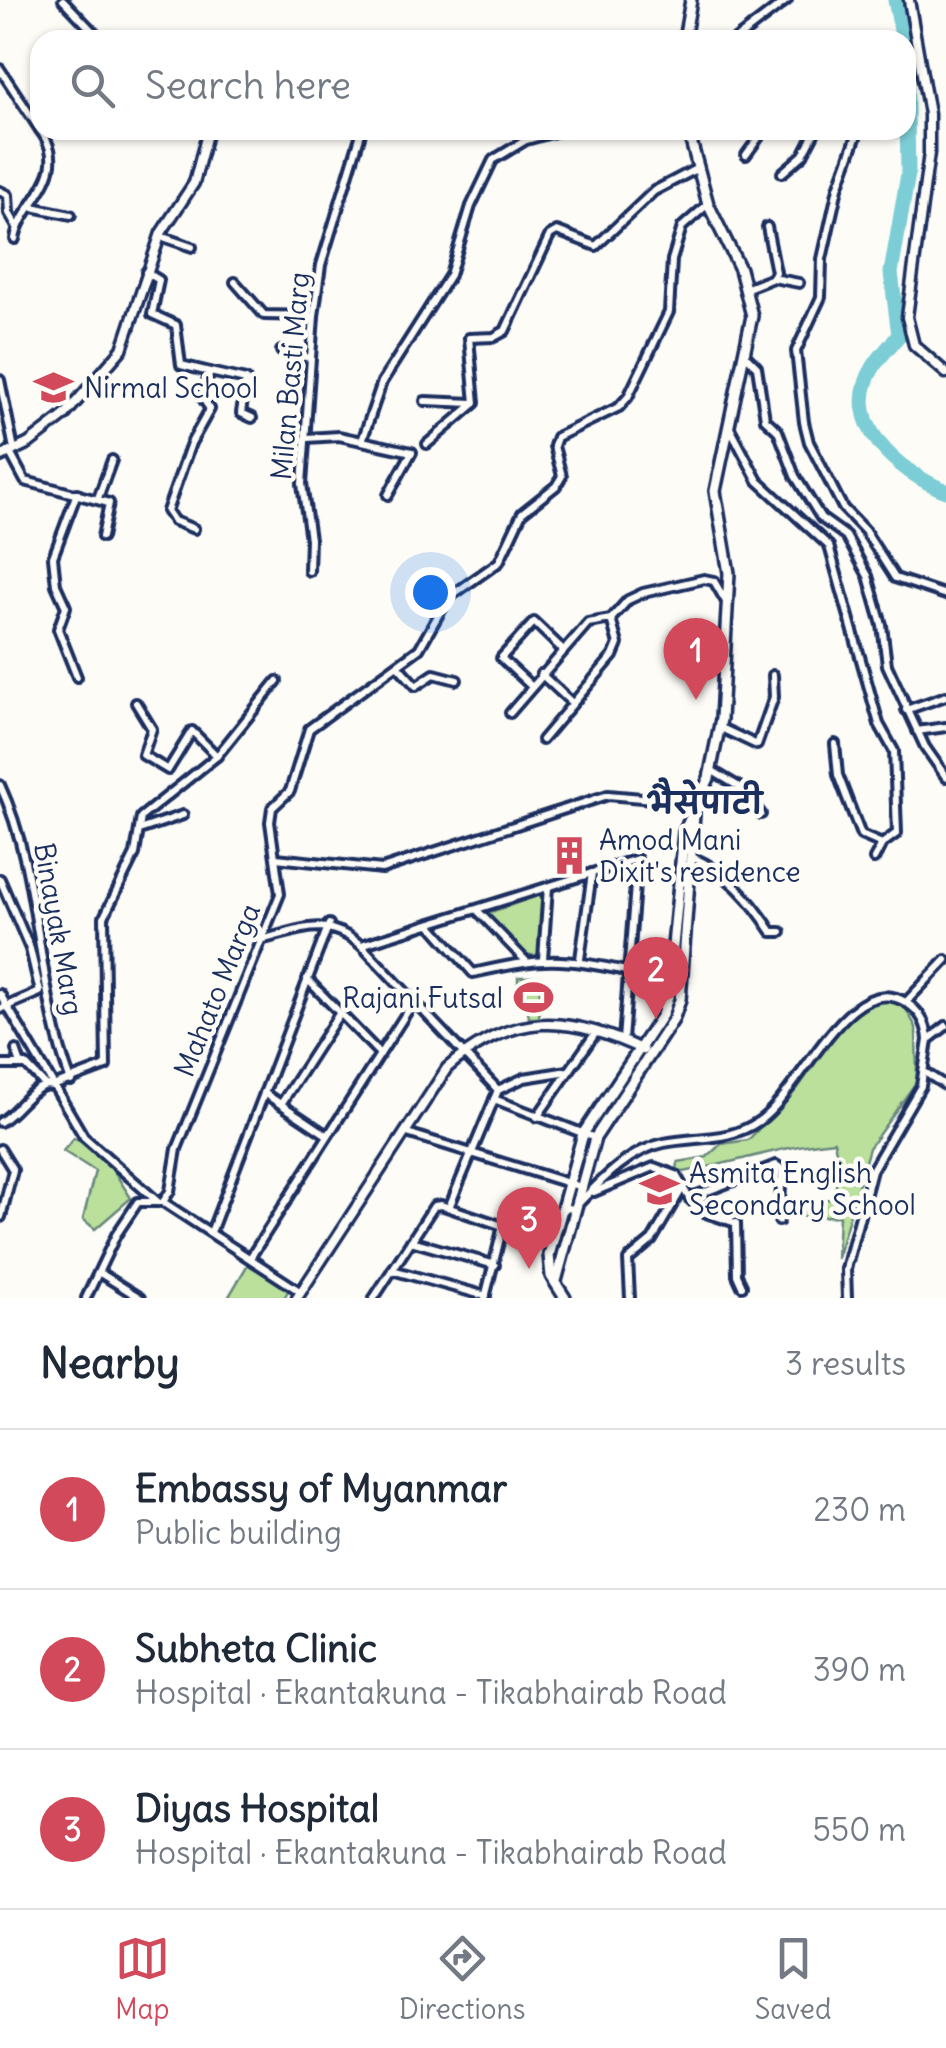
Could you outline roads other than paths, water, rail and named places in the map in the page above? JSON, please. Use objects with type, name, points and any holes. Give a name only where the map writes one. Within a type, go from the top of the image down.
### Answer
[{"type":"main road","points":[[686,30],[691,0]]},
{"type":"main road","points":[[558,1292],[578,1186],[595,1138],[651,1054],[680,1000],[684,832],[700,803],[711,770],[719,727],[729,573],[715,491],[726,423],[746,356],[752,316],[745,289],[708,204],[691,140]]},
{"type":"main road","points":[[558,1292],[549,1255],[584,1134],[641,1049],[668,997],[692,857],[694,815]]},
{"type":"street","points":[[63,0],[91,30]]},
{"type":"street","points":[[747,30],[787,0]]},
{"type":"street","points":[[909,0],[915,30]]},
{"type":"street","points":[[916,38],[930,114],[929,154],[907,317],[914,346],[946,373]]},
{"type":"street","points":[[0,68],[30,114]]},
{"type":"street","points":[[15,239],[51,157],[47,140]]},
{"type":"street","points":[[0,457],[64,416],[122,349],[160,236],[194,183],[205,140]]},
{"type":"street","name":"Milan Basti Marg","points":[[309,571],[310,539],[302,484],[314,316],[321,265],[359,140]]},
{"type":"street","points":[[362,440],[382,382],[445,286],[470,206],[494,160],[526,140]]},
{"type":"street","points":[[746,154],[756,140]]},
{"type":"street","points":[[782,172],[803,156],[811,140]]},
{"type":"street","points":[[855,140],[838,188],[822,259],[821,297],[796,351],[804,422],[843,508],[865,531],[895,578],[946,596]]},
{"type":"street","points":[[475,403],[469,338],[505,331],[550,235],[557,231],[596,246],[654,191],[698,168]]},
{"type":"street","points":[[0,191],[8,195],[8,213],[17,228]]},
{"type":"street","name":"Mahato Marga","points":[[160,1202],[182,1136],[280,894],[270,822],[272,808],[290,791],[309,730],[419,649],[448,598],[499,562],[522,513],[556,486],[562,476],[554,446],[557,437],[620,407],[628,397],[669,312],[672,260],[682,227],[708,204]]},
{"type":"street","points":[[32,207],[72,216]]},
{"type":"street","points":[[767,227],[776,272],[772,278]]},
{"type":"street","points":[[160,236],[192,248]]},
{"type":"street","points":[[146,272],[159,280],[152,314],[176,325],[182,365],[246,380],[240,413],[252,418]]},
{"type":"street","points":[[745,289],[772,278],[799,283]]},
{"type":"street","points":[[234,282],[264,315],[314,316]]},
{"type":"street","points":[[281,351],[310,358]]},
{"type":"street","points":[[746,356],[757,367],[761,408],[778,431],[795,476],[821,518],[846,536],[868,576],[882,625],[887,665],[906,710],[944,766],[946,778]]},
{"type":"street","points":[[194,528],[174,521],[167,511],[190,443],[210,409],[202,397],[210,372]]},
{"type":"street","points":[[0,380],[12,450],[25,482],[98,498],[110,506],[102,537]]},
{"type":"street","points":[[426,401],[475,403]]},
{"type":"street","points":[[427,444],[475,403]]},
{"type":"street","points":[[726,423],[758,481],[829,546],[840,573],[851,630],[879,724],[896,758],[897,834],[882,844],[874,859]]},
{"type":"street","points":[[306,438],[339,436],[412,452],[388,495]]},
{"type":"street","points":[[98,498],[112,460]]},
{"type":"street","points":[[77,493],[52,569],[66,608],[58,629],[77,677]]},
{"type":"street","points":[[510,713],[530,685],[588,623],[611,619],[628,600],[704,579],[714,582],[726,600]]},
{"type":"street","points":[[542,740],[570,701],[613,656],[618,644],[611,619]]},
{"type":"street","points":[[530,685],[501,658],[534,622],[563,650]]},
{"type":"street","points":[[398,666],[416,686],[434,674],[457,680]]},
{"type":"street","points":[[541,674],[570,701]]},
{"type":"street","points":[[719,727],[757,745],[774,698],[773,675]]},
{"type":"street","points":[[0,1122],[19,1110],[28,1093],[106,1066],[104,917],[130,866],[145,811],[185,786],[218,756],[277,681]]},
{"type":"street","points":[[906,710],[946,696]]},
{"type":"street","points":[[136,703],[152,729],[142,755],[168,770],[192,732],[218,756]]},
{"type":"street","points":[[917,731],[946,727]]},
{"type":"street","points":[[835,744],[838,774],[861,834],[882,844]]},
{"type":"street","points":[[711,770],[740,788],[761,814]]},
{"type":"street","name":"Binayak Marg","points":[[0,786],[18,833],[53,1026],[71,1081]]},
{"type":"street","points":[[276,858],[382,869],[608,795],[700,803]]},
{"type":"street","points":[[140,830],[183,815]]},
{"type":"street","points":[[692,857],[720,872],[748,897],[772,932],[780,932]]},
{"type":"street","points":[[361,945],[637,859],[623,1040]]},
{"type":"street","points":[[580,959],[592,873]]},
{"type":"street","points":[[0,879],[30,949],[40,992],[2,1008]]},
{"type":"street","points":[[543,959],[548,887]]},
{"type":"street","points":[[478,910],[526,961]]},
{"type":"street","points":[[211,1232],[329,924]]},
{"type":"street","points":[[264,939],[329,924],[361,945],[498,1090]]},
{"type":"street","points":[[430,924],[473,974],[543,959],[580,959],[630,972]]},
{"type":"street","points":[[906,1002],[946,960]]},
{"type":"street","points":[[306,978],[379,1054]]},
{"type":"street","points":[[0,994],[2,1008],[84,1137],[160,1202],[250,1258],[299,1295],[447,1068],[463,1054],[507,1030],[561,1022],[598,1030],[651,1054]]},
{"type":"street","points":[[561,1206],[573,1209],[637,1152],[664,1143],[726,1138],[758,1122],[800,1080],[846,1012],[881,995],[906,1002],[926,1021],[926,1073],[872,1170],[846,1269],[847,1298]]},
{"type":"street","points":[[250,1258],[414,1001]]},
{"type":"street","points":[[282,1104],[339,1014]]},
{"type":"street","points":[[928,1040],[946,1026]]},
{"type":"street","points":[[537,1116],[598,1030]]},
{"type":"street","points":[[16,1050],[20,1064]]},
{"type":"street","points":[[2,1065],[20,1064],[50,1085]]},
{"type":"street","points":[[450,1205],[498,1090],[524,1078],[568,1071]]},
{"type":"street","points":[[926,1073],[946,1086]]},
{"type":"street","points":[[264,1093],[327,1134]]},
{"type":"street","points":[[494,1099],[595,1138]]},
{"type":"street","points":[[406,1133],[578,1186]]},
{"type":"street","points":[[0,1149],[12,1170],[1,1217]]},
{"type":"street","points":[[690,1198],[781,1166],[779,1221]]},
{"type":"street","points":[[588,1194],[654,1167],[676,1175],[703,1212],[736,1223],[737,1275],[742,1286]]},
{"type":"street","points":[[630,1298],[628,1260],[652,1240],[683,1188]]},
{"type":"street","points":[[86,1298],[116,1235],[138,1202],[160,1202]]},
{"type":"street","points":[[374,1298],[392,1270],[434,1206],[450,1205],[503,1226],[486,1297],[392,1270]]},
{"type":"street","points":[[411,1241],[496,1265]]},
{"type":"street","points":[[100,1273],[140,1298]]},
{"type":"waterway","points":[[895,0],[901,30]]},
{"type":"waterway","points":[[907,140],[908,174],[891,273],[899,335],[874,366],[865,387],[863,407],[869,426],[893,458],[946,491]]},
{"type":"place","name":"Nirmal School","points":[[54,388]]},
{"type":"place","name":"Embassy of Myanmar","points":[[696,700]]},
{"type":"place","name":"Amod Mani Dixit's residence","points":[[569,856]]},
{"type":"place","name":"Rajani Futsal","points":[[533,998]]},
{"type":"place","name":"Subheta Clinic","points":[[656,1019]]},
{"type":"place","name":"Asmita English Secondary School","points":[[659,1189]]},
{"type":"place","name":"Diyas Hospital","points":[[529,1269]]},
{"type":"district","name":"भैसेपाटी","points":[[705,803]]}]
